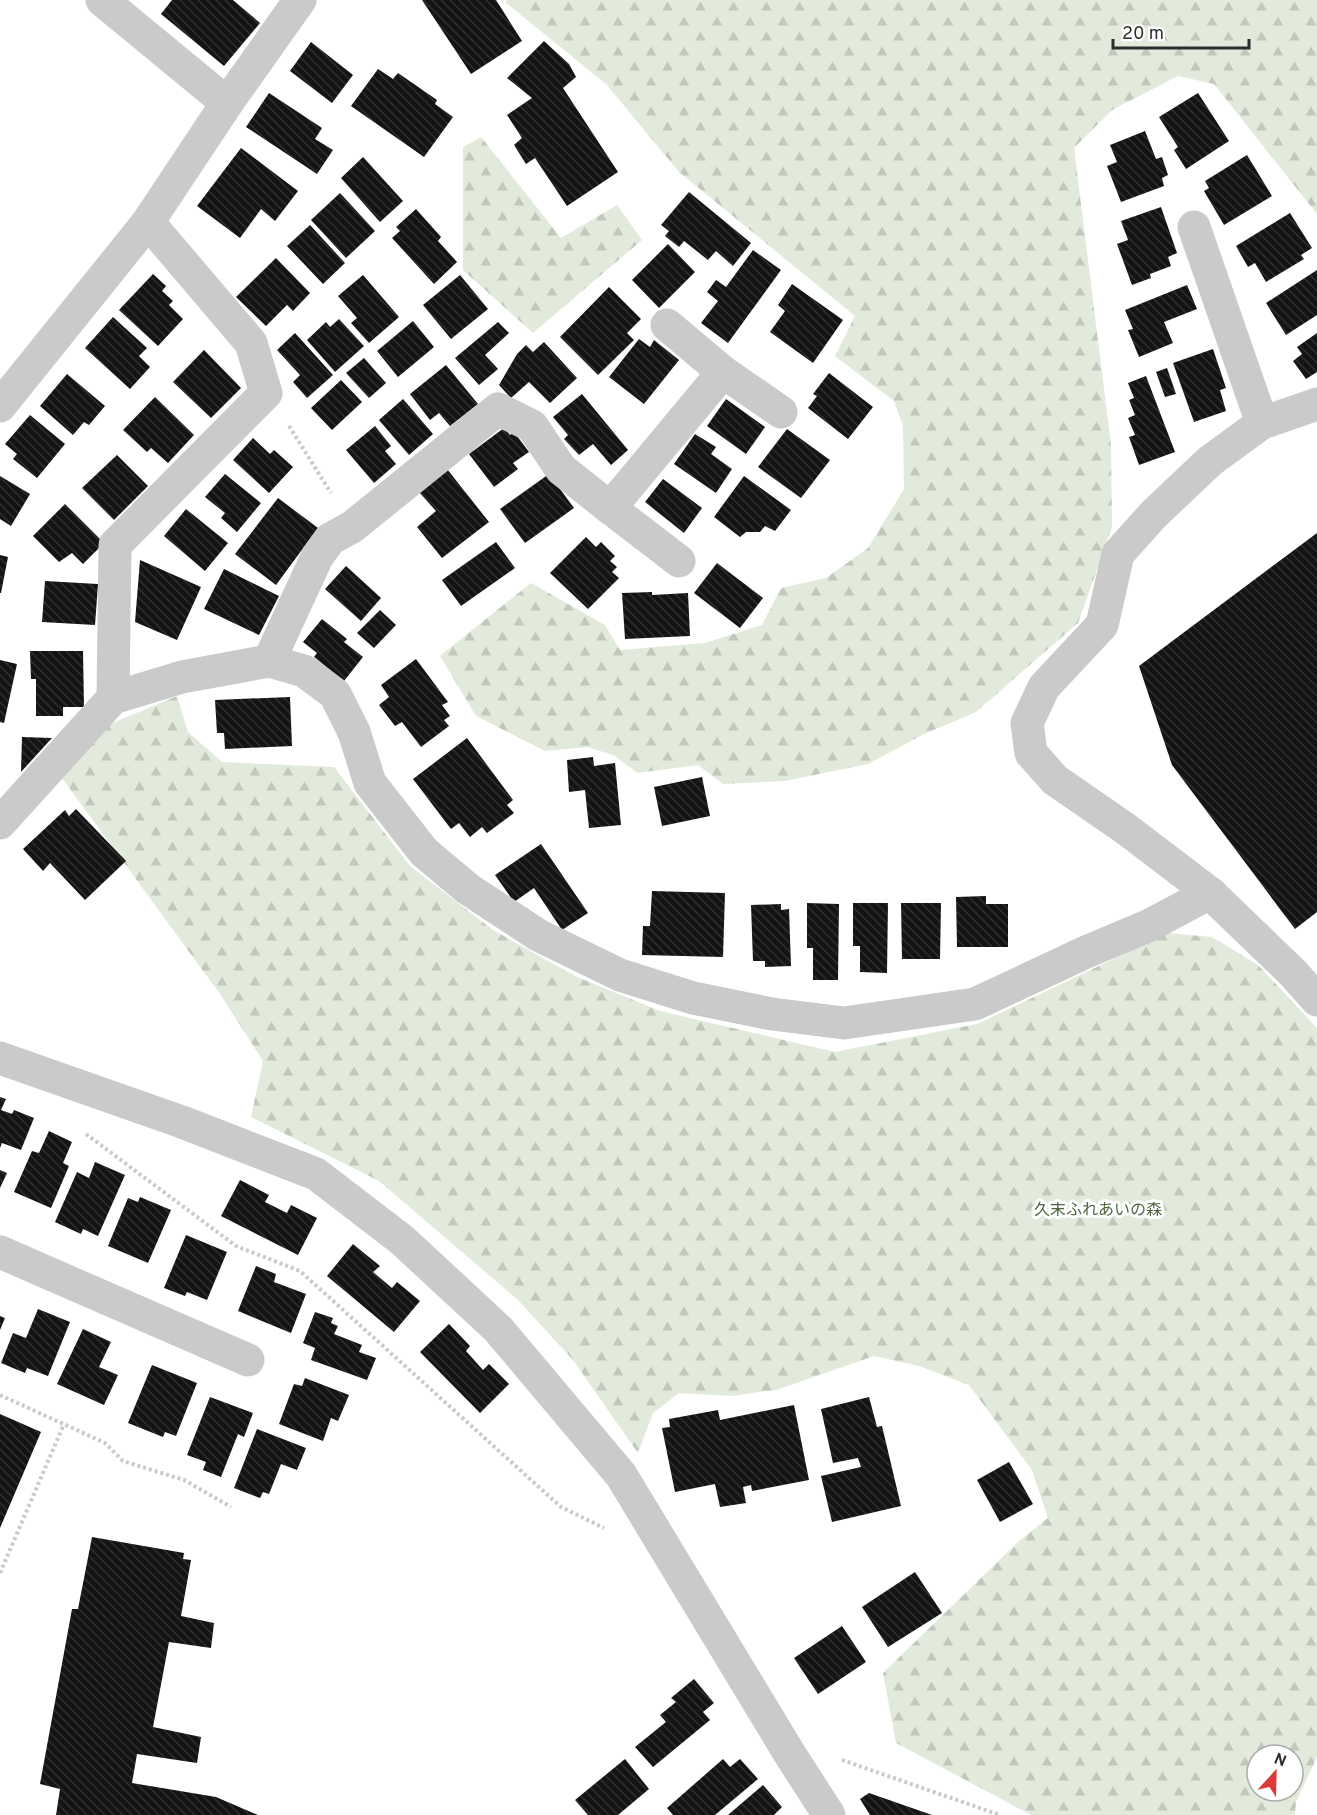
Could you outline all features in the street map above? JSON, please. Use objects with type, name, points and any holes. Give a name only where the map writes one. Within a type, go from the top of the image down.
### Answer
[{"type":"street","points":[[102,0],[226,103]]},
{"type":"street","points":[[0,406],[148,222],[226,103],[300,0]]},
{"type":"street","points":[[114,698],[115,545],[266,393],[251,343],[148,222]]},
{"type":"street","points":[[1194,227],[1262,423]]},
{"type":"street","points":[[667,325],[723,372],[781,412]]},
{"type":"street","points":[[610,508],[723,372]]},
{"type":"street","points":[[1317,404],[1262,423],[1210,461],[1154,514],[1118,554],[1102,625],[1044,687],[1027,723],[1031,753],[1055,780],[1126,829],[1210,893],[1294,974],[1317,1000]]},
{"type":"street","points":[[269,661],[317,557],[330,539],[352,527],[498,409],[532,426],[561,469],[679,561]]},
{"type":"street","points":[[0,823],[114,698],[182,677],[269,661],[304,670],[335,694],[354,732],[370,783],[424,852],[468,889],[538,935],[620,975],[693,998],[772,1014],[844,1023],[975,1004],[1148,926],[1210,893]]},
{"type":"street","points":[[0,1058],[182,1122],[316,1174],[402,1240],[498,1329],[621,1475],[829,1815]]},
{"type":"street","points":[[0,1252],[248,1360]]},
{"type":"path","points":[[266,393],[314,463],[352,527]]},
{"type":"path","points":[[82,1131],[236,1246],[300,1271],[561,1507],[622,1537],[644,1514]]},
{"type":"path","points":[[0,1395],[105,1443],[123,1461],[184,1480],[231,1507]]},
{"type":"path","points":[[0,1573],[64,1424]]},
{"type":"path","points":[[791,1756],[842,1760],[1000,1815]]},
{"type":"green space","points":[[506,0],[1317,0],[1317,214],[1214,84],[1178,76],[1112,110],[1074,148],[1111,445],[1112,527],[1078,623],[976,712],[924,734],[868,764],[785,781],[723,784],[698,765],[637,773],[615,756],[588,747],[545,751],[476,716],[440,656],[531,583],[605,625],[620,650],[705,643],[762,625],[781,588],[826,578],[868,548],[904,489],[903,426],[894,401],[835,356],[855,316],[679,172],[606,84],[506,3]]},
{"type":"green space","points":[[481,137],[561,238],[617,205],[642,240],[533,333],[463,270],[463,147]]},
{"type":"green space","name":"久末ふれあいの森","points":[[177,696],[188,732],[222,762],[334,767],[410,866],[493,930],[577,977],[660,1011],[835,1052],[977,1024],[1168,933],[1212,937],[1258,965],[1317,1028],[1317,1757],[1305,1783],[1305,1743],[1245,1743],[1245,1803],[1296,1803],[1295,1815],[1031,1815],[896,1743],[883,1673],[1019,1541],[1048,1518],[1032,1470],[969,1385],[919,1366],[874,1356],[776,1390],[731,1396],[679,1393],[653,1413],[638,1453],[573,1360],[517,1299],[379,1181],[251,1117],[263,1061],[220,994],[59,774],[108,725]]},
{"type":"building","points":[[172,0],[233,0],[260,23],[224,66],[161,14]]},
{"type":"building","points":[[422,0],[496,0],[522,41],[471,74]]},
{"type":"building","points":[[544,41],[569,64],[576,77],[563,88],[618,172],[567,206],[535,158],[526,164],[514,145],[522,138],[507,115],[532,98],[507,78]]},
{"type":"building","points":[[311,42],[353,75],[332,103],[290,71]]},
{"type":"building","points":[[378,69],[393,79],[398,73],[437,100],[435,104],[453,117],[424,157],[351,106]]},
{"type":"building","points":[[269,93],[322,128],[315,139],[333,150],[317,174],[246,127]]},
{"type":"building","points":[[1198,93],[1229,141],[1186,169],[1174,150],[1178,147],[1159,117]]},
{"type":"building","points":[[1145,131],[1156,159],[1162,157],[1168,175],[1162,178],[1164,186],[1121,202],[1107,166],[1117,162],[1110,145]]},
{"type":"building","points":[[241,148],[298,191],[275,221],[261,209],[240,238],[197,206]]},
{"type":"building","points":[[1247,155],[1272,196],[1224,225],[1204,191],[1209,188],[1205,181]]},
{"type":"building","points":[[363,157],[403,201],[380,222],[341,178]]},
{"type":"building","points":[[689,192],[751,243],[733,266],[716,251],[708,260],[684,241],[679,247],[665,236],[669,231],[661,225]]},
{"type":"building","points":[[340,193],[375,231],[346,258],[311,220]]},
{"type":"building","points":[[1161,207],[1177,253],[1168,257],[1171,266],[1150,274],[1151,278],[1132,285],[1117,244],[1128,240],[1121,221]]},
{"type":"building","points":[[416,209],[441,237],[438,241],[457,262],[434,284],[392,238],[400,231],[396,227]]},
{"type":"building","points":[[1290,213],[1312,248],[1301,255],[1304,259],[1266,282],[1255,263],[1248,267],[1236,246]]},
{"type":"building","points":[[310,225],[345,263],[323,284],[287,246]]},
{"type":"building","points":[[668,244],[695,272],[659,308],[632,280]]},
{"type":"building","points":[[753,250],[781,270],[728,343],[701,323],[718,301],[707,292],[716,280],[726,287]]},
{"type":"building","points":[[276,258],[310,293],[293,311],[287,305],[266,326],[236,297]]},
{"type":"building","points":[[1317,270],[1317,315],[1286,335],[1266,303]]},
{"type":"building","points":[[153,274],[166,286],[162,291],[173,301],[169,305],[183,319],[158,346],[119,310]]},
{"type":"building","points":[[363,275],[399,317],[369,343],[351,323],[357,318],[338,296]]},
{"type":"building","points":[[460,275],[488,309],[451,339],[423,305]]},
{"type":"building","points":[[792,284],[843,320],[813,363],[770,332],[785,311],[778,305]]},
{"type":"building","points":[[1187,285],[1197,309],[1164,322],[1173,343],[1139,357],[1128,330],[1133,329],[1125,310]]},
{"type":"building","points":[[609,287],[641,319],[627,333],[634,340],[598,375],[560,337]]},
{"type":"building","points":[[113,317],[147,348],[139,356],[150,367],[130,389],[85,348]]},
{"type":"building","points":[[339,319],[364,346],[335,372],[307,340],[326,322],[330,327]]},
{"type":"building","points":[[413,321],[434,347],[398,377],[377,351]]},
{"type":"building","points":[[498,322],[509,333],[485,355],[498,369],[479,385],[455,358]]},
{"type":"building","points":[[295,333],[333,375],[307,398],[293,382],[300,375],[277,350]]},
{"type":"building","points":[[1317,333],[1317,372],[1306,379],[1293,361],[1302,354],[1297,347]]},
{"type":"building","points":[[639,339],[650,347],[654,340],[679,360],[644,404],[609,377]]},
{"type":"building","points":[[544,342],[577,378],[550,403],[529,382],[511,398],[499,385],[517,354],[526,345],[533,352]]},
{"type":"building","points":[[1213,349],[1226,388],[1220,390],[1226,411],[1194,422],[1173,363]]},
{"type":"building","points":[[204,350],[241,388],[211,418],[173,382]]},
{"type":"building","points":[[364,358],[386,383],[369,398],[346,373]]},
{"type":"building","points":[[446,365],[478,404],[450,426],[439,413],[430,420],[410,394]]},
{"type":"building","points":[[1167,368],[1176,394],[1165,397],[1156,372]]},
{"type":"building","points":[[829,373],[873,407],[848,439],[808,408],[817,396],[813,394]]},
{"type":"building","points":[[67,374],[105,406],[89,425],[84,422],[73,435],[40,406]]},
{"type":"building","points":[[1146,376],[1175,452],[1139,465],[1129,437],[1135,435],[1128,418],[1135,415],[1129,400],[1134,398],[1128,383]]},
{"type":"building","points":[[341,380],[362,402],[332,430],[311,408]]},
{"type":"building","points":[[582,394],[628,450],[611,465],[593,444],[579,455],[564,439],[568,435],[553,417]]},
{"type":"building","points":[[155,397],[194,435],[168,463],[151,448],[147,452],[123,430]]},
{"type":"building","points":[[403,399],[433,434],[409,455],[379,420]]},
{"type":"building","points":[[726,399],[765,427],[746,454],[707,426]]},
{"type":"building","points":[[30,415],[65,444],[37,478],[13,459],[17,454],[5,444]]},
{"type":"building","points":[[375,426],[391,446],[385,451],[396,464],[374,483],[346,450]]},
{"type":"building","points":[[504,428],[510,435],[514,432],[529,452],[513,463],[518,469],[494,487],[469,454]]},
{"type":"building","points":[[787,429],[830,460],[801,498],[758,467]]},
{"type":"building","points":[[695,434],[716,447],[711,454],[732,469],[716,493],[674,464]]},
{"type":"building","points":[[253,438],[270,454],[274,450],[293,467],[269,493],[233,460]]},
{"type":"building","points":[[117,455],[148,486],[114,520],[82,488]]},
{"type":"building","points":[[447,469],[489,522],[442,558],[417,527],[436,511],[419,492]]},
{"type":"building","points":[[225,474],[261,503],[237,532],[221,518],[225,513],[205,497]]},
{"type":"building","points":[[549,474],[574,508],[525,543],[500,509]]},
{"type":"building","points":[[0,476],[30,494],[11,526],[0,519]]},
{"type":"building","points":[[744,476],[791,510],[775,531],[765,526],[760,532],[746,532],[740,537],[714,517]]},
{"type":"building","points":[[663,479],[702,508],[684,533],[645,502]]},
{"type":"building","points":[[278,498],[318,528],[276,585],[235,554]]},
{"type":"building","points":[[65,504],[104,543],[83,564],[72,553],[59,562],[33,536]]},
{"type":"building","points":[[186,509],[228,543],[205,571],[164,536]]},
{"type":"building","points":[[1317,533],[1317,912],[1295,929],[1172,765],[1139,666]]},
{"type":"building","points":[[586,537],[596,547],[601,542],[615,556],[610,561],[617,567],[612,572],[619,578],[588,609],[550,573]]},
{"type":"building","points":[[496,542],[515,568],[461,606],[442,580]]},
{"type":"building","points":[[0,555],[8,557],[1,593],[0,593]]},
{"type":"building","points":[[140,560],[201,587],[177,640],[135,622]]},
{"type":"building","points":[[717,563],[763,598],[740,628],[694,593]]},
{"type":"building","points":[[346,566],[381,598],[361,621],[325,589]]},
{"type":"building","points":[[224,569],[279,596],[259,635],[204,609]]},
{"type":"building","points":[[45,581],[98,584],[95,625],[42,622]]},
{"type":"building","points":[[652,592],[652,595],[688,593],[690,636],[625,639],[622,593]]},
{"type":"building","points":[[380,610],[396,625],[374,648],[357,633]]},
{"type":"building","points":[[322,619],[347,639],[344,642],[363,657],[344,681],[314,657],[317,653],[303,642]]},
{"type":"building","points":[[30,651],[83,651],[84,707],[63,707],[63,716],[36,716],[36,679],[31,679]]},
{"type":"building","points":[[416,659],[448,702],[442,705],[450,716],[444,720],[449,726],[421,747],[402,722],[395,726],[379,705],[389,697],[381,685]]},
{"type":"building","points":[[0,660],[17,664],[4,723],[0,722]]},
{"type":"building","points":[[290,697],[292,746],[225,749],[224,733],[217,733],[215,700]]},
{"type":"building","points":[[22,737],[52,738],[21,772]]},
{"type":"building","points":[[467,738],[513,800],[507,805],[514,813],[487,833],[482,827],[470,837],[459,823],[451,829],[413,779]]},
{"type":"building","points":[[593,757],[594,766],[615,763],[621,825],[589,828],[585,790],[569,792],[567,760]]},
{"type":"building","points":[[702,777],[710,816],[662,826],[654,787]]},
{"type":"building","points":[[76,809],[126,861],[85,900],[50,863],[43,871],[23,849],[65,810],[69,816]]},
{"type":"building","points":[[541,844],[588,913],[562,930],[534,888],[514,902],[495,875]]},
{"type":"building","points":[[652,891],[725,893],[723,957],[642,955],[643,926],[650,926]]},
{"type":"building","points":[[986,896],[986,904],[1008,904],[1008,947],[957,947],[956,897]]},
{"type":"building","points":[[807,903],[839,904],[838,980],[813,980],[813,948],[807,948]]},
{"type":"building","points":[[853,903],[888,903],[887,973],[860,972],[860,946],[853,946]]},
{"type":"building","points":[[901,903],[941,903],[940,959],[902,959]]},
{"type":"building","points":[[781,904],[781,910],[789,909],[791,966],[765,967],[765,961],[753,961],[751,905]]},
{"type":"building","points":[[0,1097],[6,1099],[1,1110],[12,1114],[14,1110],[34,1118],[21,1150],[2,1143],[0,1148]]},
{"type":"building","points":[[49,1131],[72,1142],[63,1163],[69,1166],[51,1208],[14,1192],[32,1151],[39,1153]]},
{"type":"building","points":[[95,1162],[125,1175],[98,1236],[83,1229],[81,1234],[55,1222],[77,1172],[89,1178]]},
{"type":"building","points":[[0,1170],[7,1173],[0,1188]]},
{"type":"building","points":[[240,1180],[269,1195],[265,1202],[287,1213],[291,1205],[317,1218],[298,1255],[221,1216]]},
{"type":"building","points":[[140,1197],[171,1210],[148,1263],[108,1246],[128,1198],[138,1202]]},
{"type":"building","points":[[186,1235],[227,1252],[207,1300],[187,1292],[185,1296],[164,1288]]},
{"type":"building","points":[[353,1244],[380,1266],[373,1272],[392,1288],[397,1282],[420,1301],[394,1332],[327,1276]]},
{"type":"building","points":[[256,1266],[276,1274],[274,1282],[306,1294],[291,1333],[238,1311]]},
{"type":"building","points":[[38,1309],[70,1322],[48,1376],[27,1368],[25,1373],[1,1363],[13,1333],[26,1338]]},
{"type":"building","points":[[315,1312],[333,1318],[331,1323],[338,1326],[334,1334],[362,1345],[359,1352],[376,1358],[367,1380],[311,1360],[315,1348],[303,1343]]},
{"type":"building","points":[[0,1316],[5,1318],[0,1330]]},
{"type":"building","points":[[449,1324],[470,1346],[466,1351],[483,1370],[489,1364],[509,1384],[480,1413],[420,1352]]},
{"type":"building","points":[[83,1329],[111,1342],[99,1367],[118,1375],[104,1405],[57,1384]]},
{"type":"building","points":[[152,1365],[197,1383],[176,1436],[165,1432],[163,1437],[128,1423]]},
{"type":"building","points":[[305,1378],[349,1395],[338,1421],[331,1418],[323,1441],[279,1424],[294,1384],[302,1386]]},
{"type":"building","points":[[210,1397],[253,1413],[244,1437],[238,1434],[221,1477],[203,1470],[206,1462],[187,1455]]},
{"type":"building","points":[[869,1397],[877,1427],[882,1426],[901,1506],[832,1522],[821,1476],[861,1467],[858,1458],[833,1463],[821,1409]]},
{"type":"building","points":[[794,1405],[809,1480],[752,1491],[751,1485],[743,1487],[746,1503],[720,1507],[715,1484],[675,1492],[662,1428],[670,1427],[669,1419],[718,1410],[720,1420]]},
{"type":"building","points":[[0,1414],[41,1432],[0,1528]]},
{"type":"building","points":[[257,1429],[306,1448],[297,1470],[281,1464],[269,1494],[263,1492],[260,1498],[234,1488]]},
{"type":"building","points":[[1009,1462],[1033,1504],[1000,1522],[977,1480]]},
{"type":"building","points":[[92,1537],[184,1553],[183,1559],[191,1560],[181,1616],[214,1623],[211,1648],[169,1642],[153,1727],[201,1737],[197,1763],[137,1754],[132,1783],[216,1797],[258,1815],[56,1815],[60,1789],[40,1784],[72,1609],[78,1609]]},
{"type":"building","points":[[915,1572],[942,1613],[888,1647],[862,1607]]},
{"type":"building","points":[[842,1626],[866,1662],[818,1694],[794,1658]]},
{"type":"building","points":[[694,1679],[714,1703],[703,1712],[710,1720],[653,1767],[635,1747],[666,1722],[660,1715],[676,1702],[671,1698]]},
{"type":"building","points":[[625,1759],[649,1789],[618,1815],[588,1815],[575,1800]]},
{"type":"building","points":[[723,1759],[730,1767],[740,1759],[758,1779],[715,1815],[673,1815],[667,1808]]},
{"type":"building","points":[[763,1785],[782,1807],[774,1815],[728,1815]]},
{"type":"building","points":[[869,1793],[932,1815],[870,1815],[860,1799]]}]
